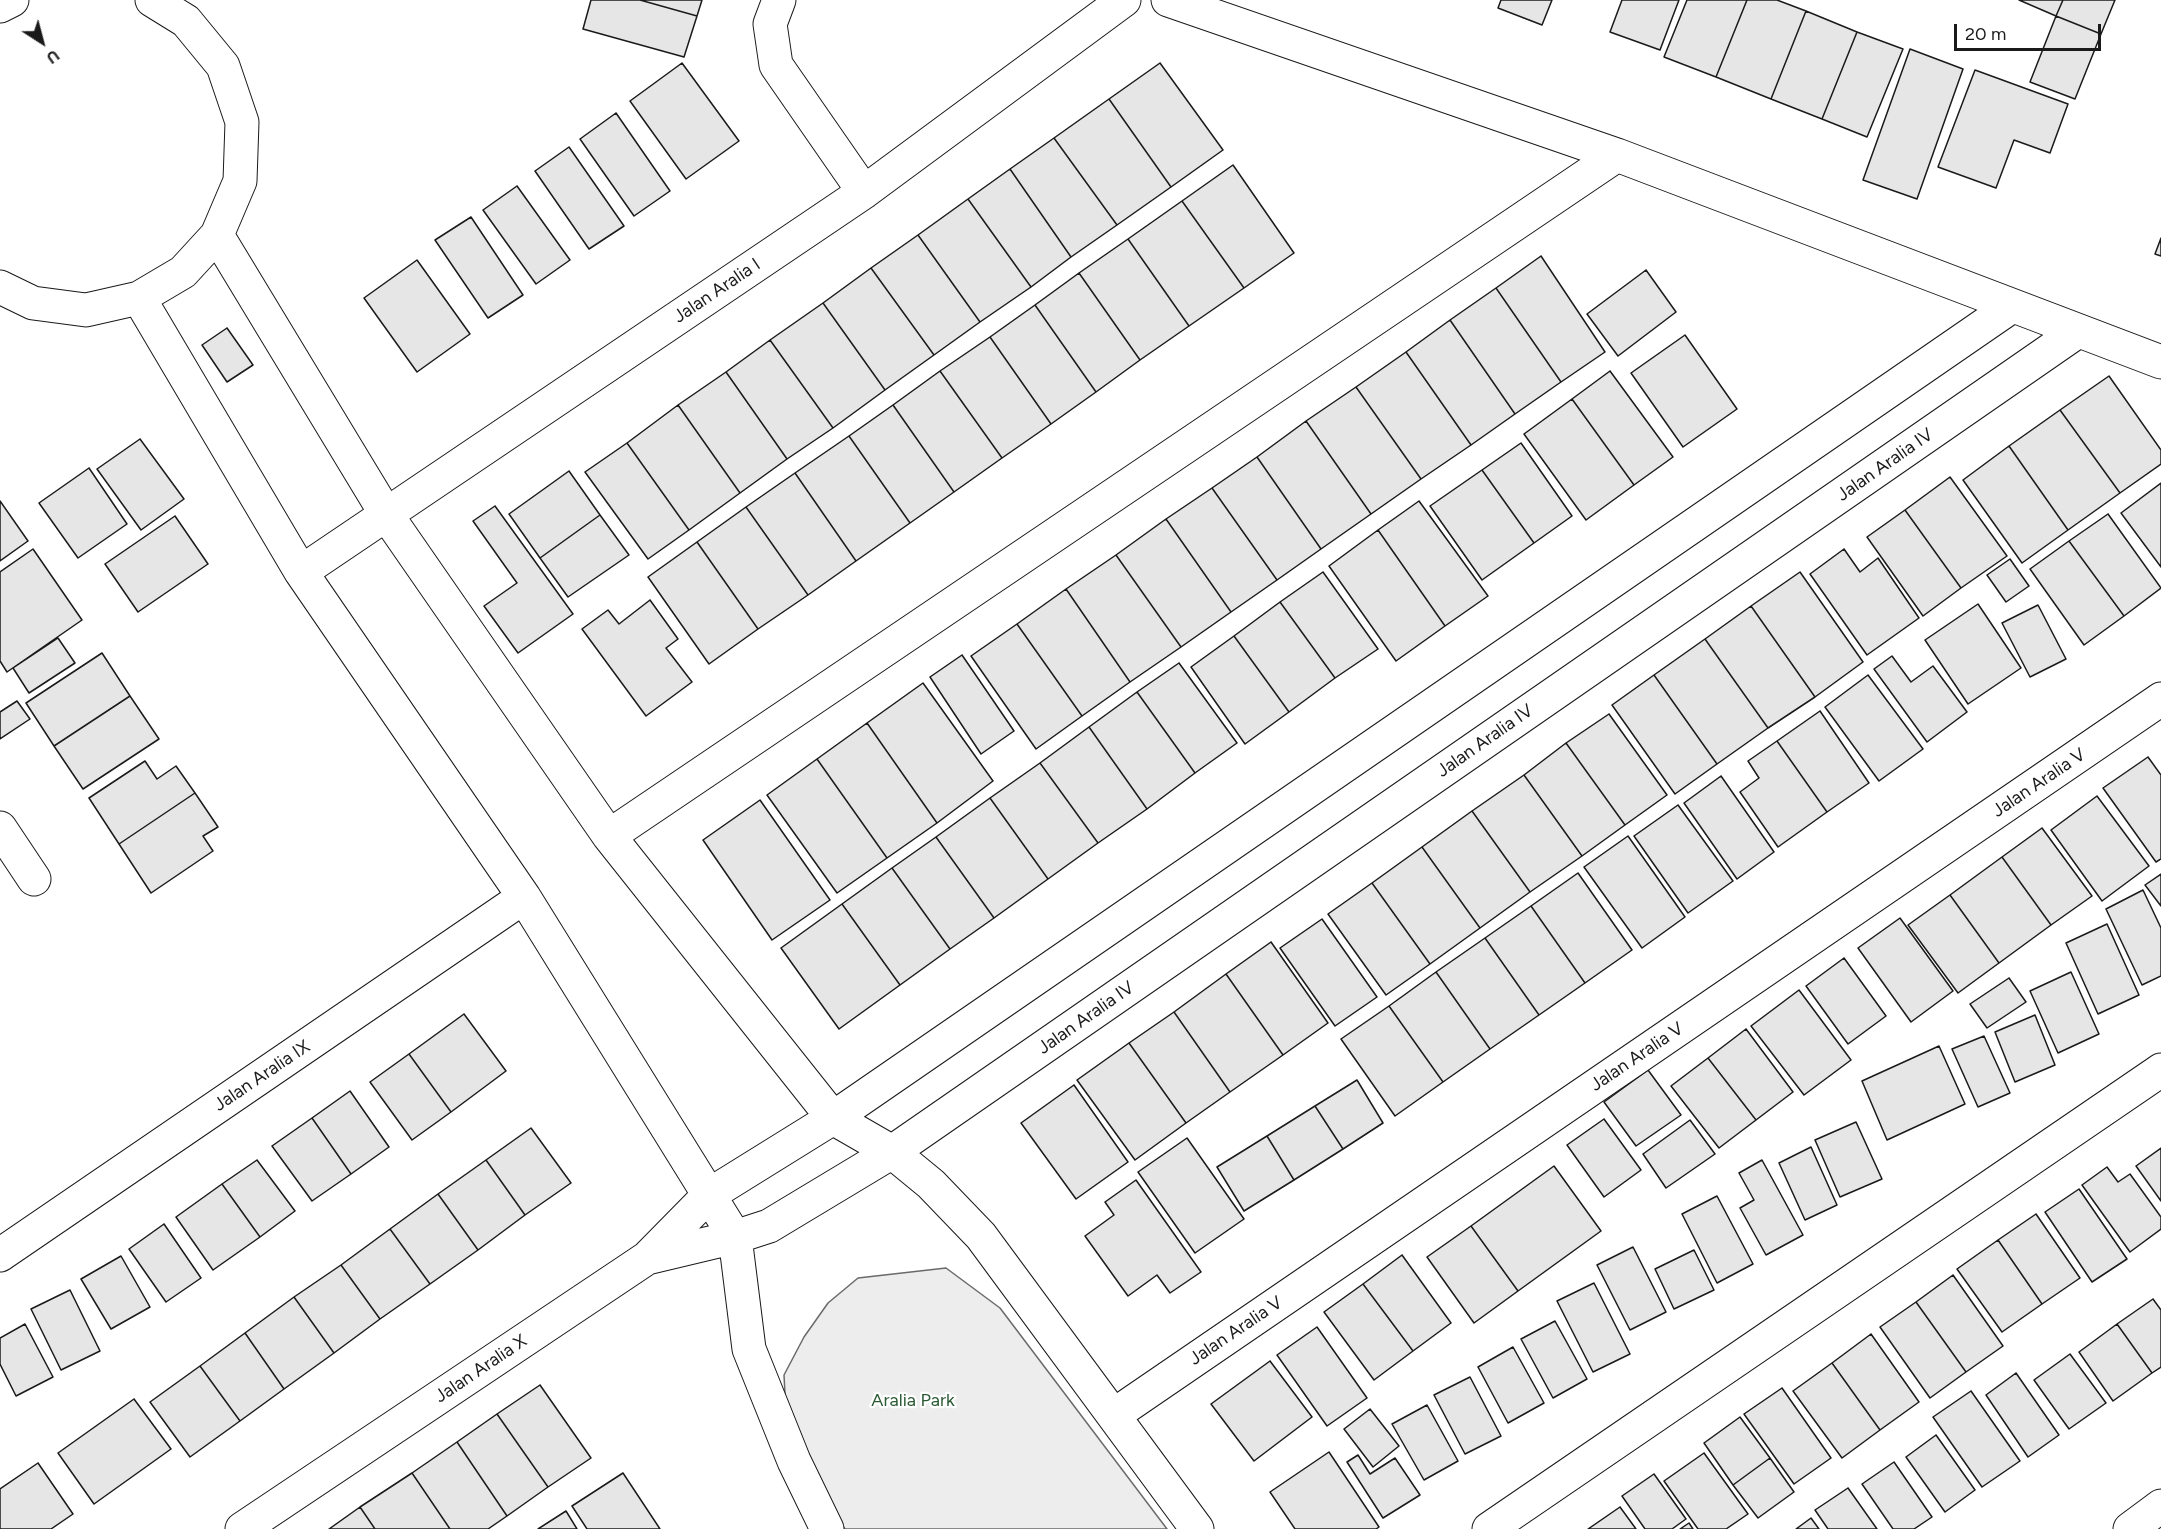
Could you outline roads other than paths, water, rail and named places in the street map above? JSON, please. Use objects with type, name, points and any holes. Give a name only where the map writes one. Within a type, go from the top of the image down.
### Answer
[{"type":"street","points":[[0,6],[12,0]]},
{"type":"street","points":[[0,287],[33,303],[86,310],[139,298],[183,273],[217,236],[240,181],[242,122],[224,66],[190,10],[152,0]]},
{"type":"street","points":[[779,0],[771,24],[776,66],[864,192]]},
{"type":"street","name":"Jalan Aralia I","points":[[301,572],[864,192],[1124,0]]},
{"type":"street","points":[[1168,0],[1617,155],[2161,362]]},
{"type":"street","points":[[609,836],[1617,155]]},
{"type":"street","points":[[217,236],[386,514],[609,836],[833,1118],[892,1152],[930,1184],[981,1236],[1197,1529]]},
{"type":"street","points":[[139,298],[301,572],[524,897],[735,1237],[749,1349],[794,1461],[827,1529]]},
{"type":"street","name":"Jalan Aralia X","points":[[242,1529],[647,1258],[710,1196],[833,1118],[2012,306]]},
{"type":"street","name":"Jalan Aralia IV","points":[[647,1258],[735,1237],[769,1226],[892,1152],[2078,331]]},
{"type":"street","name":"Jalan Aralia V","points":[[1114,1415],[2161,699]]},
{"type":"street","points":[[0,828],[34,879]]},
{"type":"street","name":"Jalan Aralia IX","points":[[0,1255],[524,897]]},
{"type":"street","points":[[1489,1529],[2161,1070]]},
{"type":"street","points":[[2130,1529],[2161,1506]]},
{"type":"park label","name":"Aralia Park","points":[[913,1401]]}]
